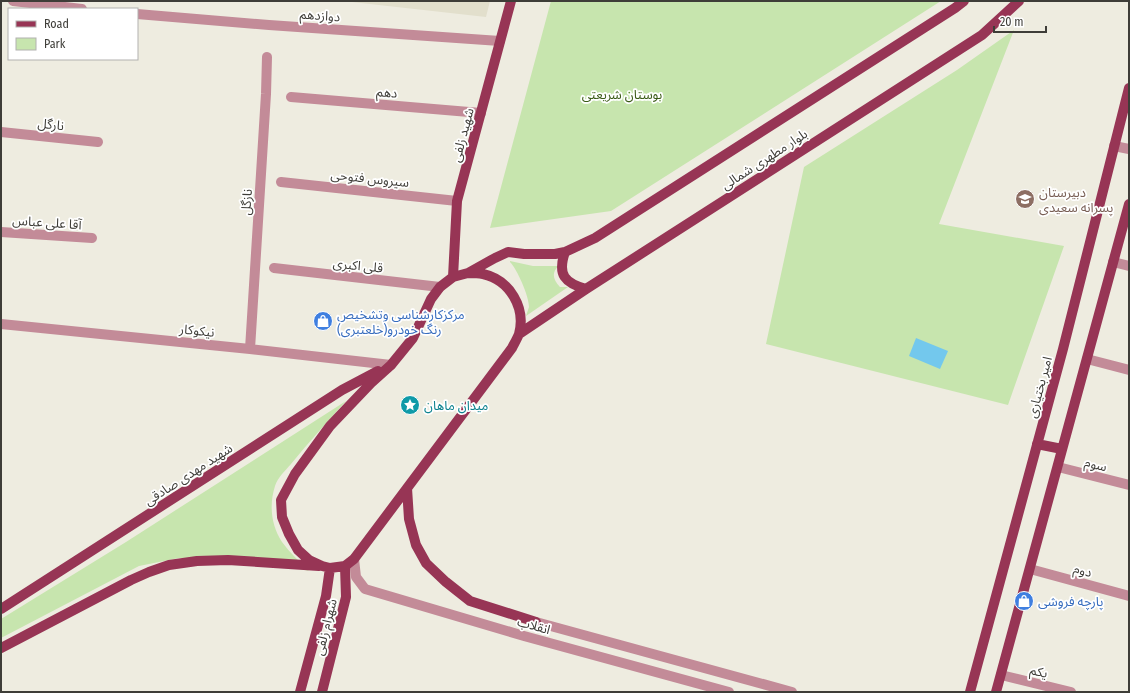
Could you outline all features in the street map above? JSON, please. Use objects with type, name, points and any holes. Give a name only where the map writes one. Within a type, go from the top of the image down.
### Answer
[{"type":"main road","name":"شهید زلفی","points":[[453,278],[457,201],[511,1]]},
{"type":"main road","name":"بلوار مطهری شمالی","points":[[468,273],[508,252],[524,254],[555,254],[578,247],[595,238],[948,13],[964,1]]},
{"type":"main road","name":"بلوار مطهری شمالی","points":[[519,334],[586,289],[982,35],[1019,1]]},
{"type":"main road","name":"امیر بختیاری","points":[[970,692],[1063,349],[1129,88]]},
{"type":"main road","points":[[996,692],[1129,204]]},
{"type":"main road","points":[[565,252],[562,261],[562,269],[565,278],[569,283],[586,289]]},
{"type":"main road","points":[[1,648],[131,580],[170,565],[197,561],[228,560],[326,567],[345,566],[354,559],[512,348],[519,334],[521,319],[518,303],[510,290],[498,280],[483,274],[468,273],[453,278],[440,287],[431,299],[413,338],[391,365],[330,426],[295,474],[281,500],[282,517],[298,550],[309,560],[326,567]]},
{"type":"main road","name":"شهید مهدی صادقی","points":[[1,609],[342,390],[391,365]]},
{"type":"main road","points":[[1037,444],[1062,449]]},
{"type":"main road","points":[[407,488],[409,519],[416,545],[426,563],[446,582],[470,601],[536,622]]},
{"type":"main road","name":"شهرام زلفی","points":[[322,692],[346,597],[345,566]]},
{"type":"main road","name":"شهرام زلفی","points":[[300,692],[326,596],[326,567]]},
{"type":"street","points":[[13,1],[73,8]]},
{"type":"street","name":"دوازدهم","points":[[138,14],[500,41]]},
{"type":"street","name":"نازگل","points":[[250,349],[267,57]]},
{"type":"street","name":"دهم","points":[[291,97],[481,113]]},
{"type":"street","name":"نارگل","points":[[1,132],[98,142]]},
{"type":"street","points":[[1114,146],[1129,149]]},
{"type":"street","name":"سیروس فتوحی","points":[[281,182],[457,201]]},
{"type":"street","name":"آقا علی عباس","points":[[1,232],[92,238]]},
{"type":"street","points":[[1113,262],[1129,266]]},
{"type":"street","name":"قلی اکبری","points":[[274,268],[440,287]]},
{"type":"street","name":"نیکوکار","points":[[1,324],[391,365]]},
{"type":"street","points":[[1087,359],[1129,370]]},
{"type":"street","name":"سوم","points":[[1058,467],[1129,485]]},
{"type":"street","name":"انقلاب","points":[[354,559],[356,577],[365,588],[524,636],[729,692]]},
{"type":"street","name":"دوم","points":[[1030,569],[1129,596]]},
{"type":"street","name":"انقلاب","points":[[536,622],[792,692]]},
{"type":"street","name":"یکم","points":[[1001,675],[1071,692]]},
{"type":"shaded area","points":[[343,1],[490,1],[486,17]]},
{"type":"green space","name":"بوستان شریعتی","points":[[551,1],[941,1],[611,211],[490,228]]},
{"type":"green space","points":[[1014,30],[939,224],[1064,246],[1008,405],[766,344],[804,167],[957,70]]},
{"type":"green space","points":[[510,261],[533,266],[559,266],[556,268],[554,273],[554,279],[560,287],[568,287],[526,316],[529,307],[527,296],[519,276]]},
{"type":"green space","points":[[346,401],[282,474],[276,483],[273,493],[272,515],[275,529],[288,550],[309,571],[260,559],[179,558],[139,566],[1,638],[1,619],[126,542]]},
{"type":"water","points":[[916,338],[948,351],[940,369],[909,356]]},
{"type":"place","name":"دبیرستان پسرانه سعیدی","points":[[1025,199]]},
{"type":"place","name":"مرکزکارشناسی وتشخیص رنگ خودرو(خلعتبری)","points":[[323,321]]},
{"type":"place","name":"میدان ماهان","points":[[410,405]]},
{"type":"place","name":"پارچه فروشی","points":[[1024,601]]}]
